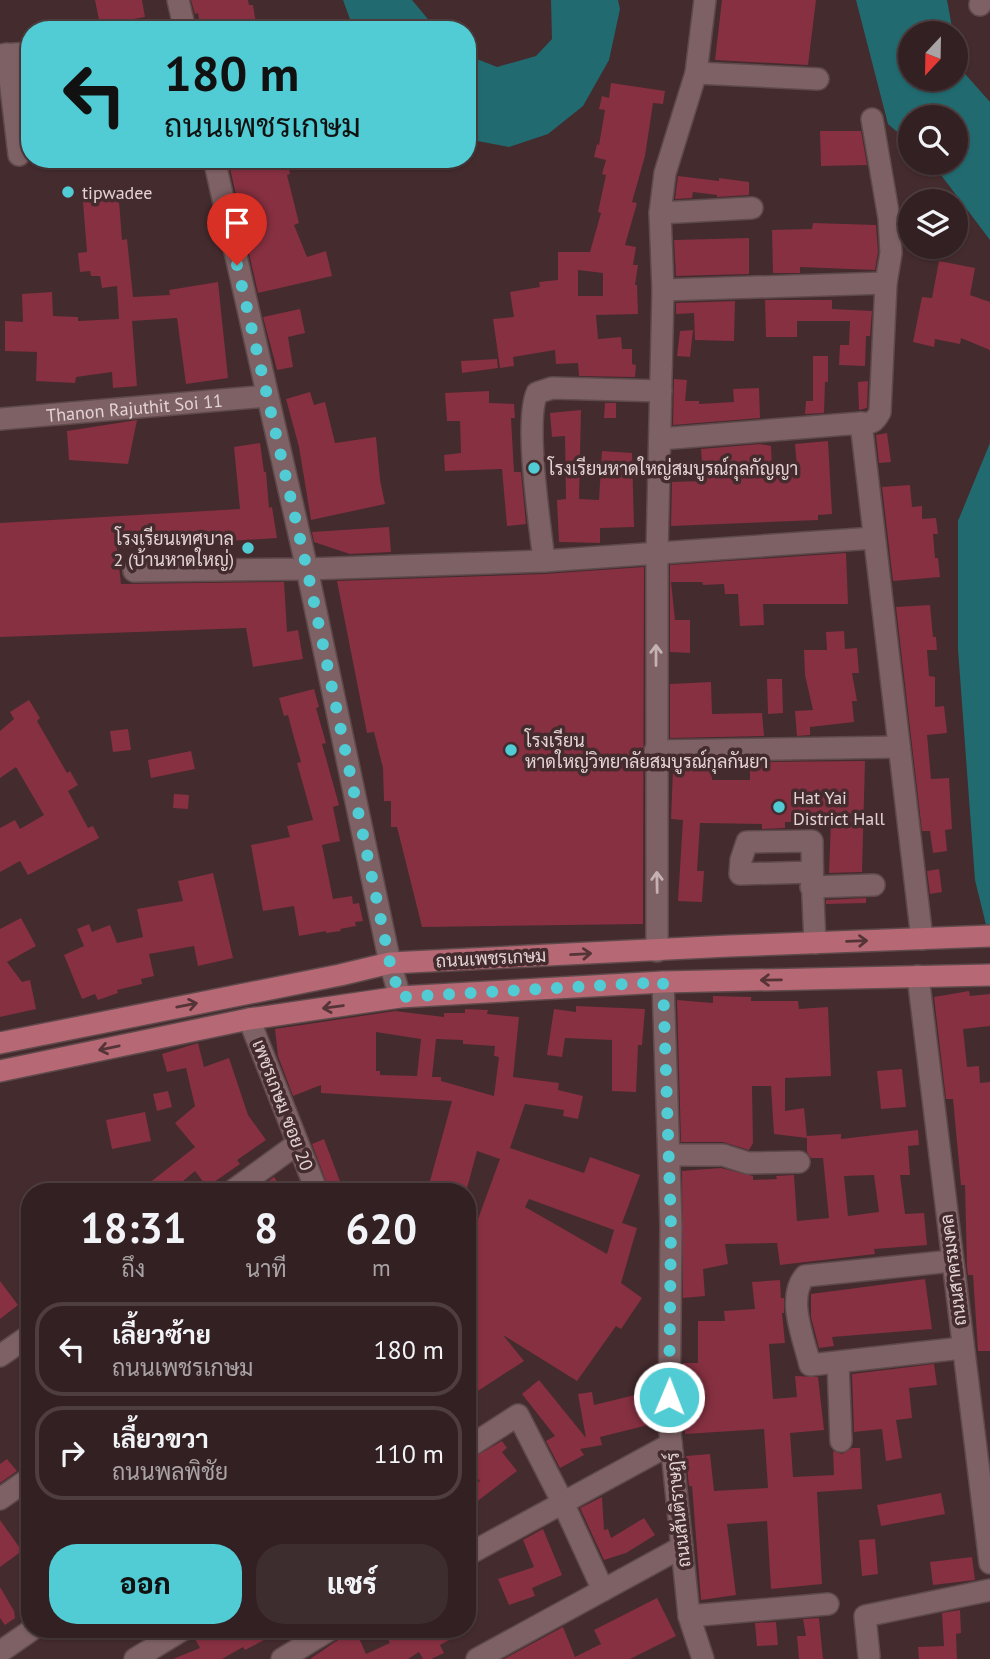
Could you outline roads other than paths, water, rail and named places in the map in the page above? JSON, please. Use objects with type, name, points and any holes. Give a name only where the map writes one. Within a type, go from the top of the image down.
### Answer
[{"type":"main road","name":"ถนนเพชรเกษม","points":[[0,1043],[390,963],[990,936]]},
{"type":"main road","name":"ถนนเพชรเกษม","points":[[0,1071],[249,1019],[400,997],[663,982],[990,975]]},
{"type":"street","points":[[178,0],[183,21]]},
{"type":"street","points":[[657,951],[655,751],[663,290],[660,213],[665,173],[696,73],[705,0]]},
{"type":"street","points":[[19,155],[3,55],[21,54]]},
{"type":"street","points":[[696,73],[818,79]]},
{"type":"street","points":[[660,439],[870,424],[876,421],[880,412],[886,284],[891,253],[889,218],[872,119]]},
{"type":"street","points":[[216,168],[307,569],[390,963],[400,997]]},
{"type":"street","points":[[660,213],[752,208]]},
{"type":"street","points":[[663,290],[886,284]]},
{"type":"street","points":[[544,561],[534,468],[532,404],[537,393],[552,388],[661,391]]},
{"type":"street","name":"Thanon Rajuthit Soi 11","points":[[0,419],[267,396]]},
{"type":"street","points":[[861,423],[922,939]]},
{"type":"street","points":[[134,571],[307,569],[544,561],[874,538]]},
{"type":"street","points":[[655,751],[899,747]]},
{"type":"street","points":[[815,943],[812,880],[874,885]]},
{"type":"street","name":"ถนนสาครมงคล","points":[[918,976],[990,1563]]},
{"type":"street","name":"ถนนสันติราษฎร์","points":[[663,982],[671,1226],[669,1422],[688,1616],[699,1657]]},
{"type":"street","name":"เพชรเกษม ซอย 20","points":[[249,1019],[313,1183]]},
{"type":"street","points":[[244,1183],[298,1144]]},
{"type":"street","points":[[668,1155],[723,1155],[748,1163],[799,1162]]},
{"type":"street","points":[[952,1261],[805,1276],[798,1284],[797,1306],[810,1365],[962,1348]]},
{"type":"street","points":[[0,1356],[21,1341]]},
{"type":"street","points":[[838,1363],[841,1441]]},
{"type":"street","points":[[476,1442],[518,1415],[563,1503],[603,1591]]},
{"type":"street","points":[[476,1550],[671,1444]]},
{"type":"street","points":[[0,1499],[21,1484]]},
{"type":"street","points":[[477,1659],[682,1547]]},
{"type":"street","points":[[869,1656],[865,1615],[990,1590]]},
{"type":"street","points":[[688,1616],[828,1604]]},
{"type":"street","points":[[0,1653],[21,1638]]},
{"type":"street","points":[[135,1659],[169,1638]]},
{"type":"street","points":[[282,1659],[316,1638]]},
{"type":"water","points":[[343,0],[412,0],[430,21],[351,21]]},
{"type":"water","points":[[551,0],[618,0],[620,9],[609,60],[583,106],[548,134],[509,147],[476,141],[476,59],[497,67],[536,56],[552,39]]},
{"type":"water","points":[[856,0],[947,0],[951,21],[898,21],[898,91],[968,91],[968,77],[990,102],[990,240],[968,211],[968,189],[952,189],[941,175],[968,175],[968,105],[898,105],[898,133],[888,124]]},
{"type":"water","points":[[990,443],[990,941],[975,880],[958,649],[958,521]]},
{"type":"place","name":"tipwadee","points":[[68,192]]},
{"type":"place","name":"โรงเรียนหาดใหญ่สมบูรณ์กุลกัญญา","points":[[534,468]]},
{"type":"place","name":"โรงเรียนเทศบาล 2 (บ้านหาดใหญ่)","points":[[248,548]]},
{"type":"place","name":"โรงเรียน หาดใหญ่วิทยาลัยสมบูรณ์กุลกันยา","points":[[511,750]]},
{"type":"place","name":"Hat Yai District Hall","points":[[779,807]]}]
